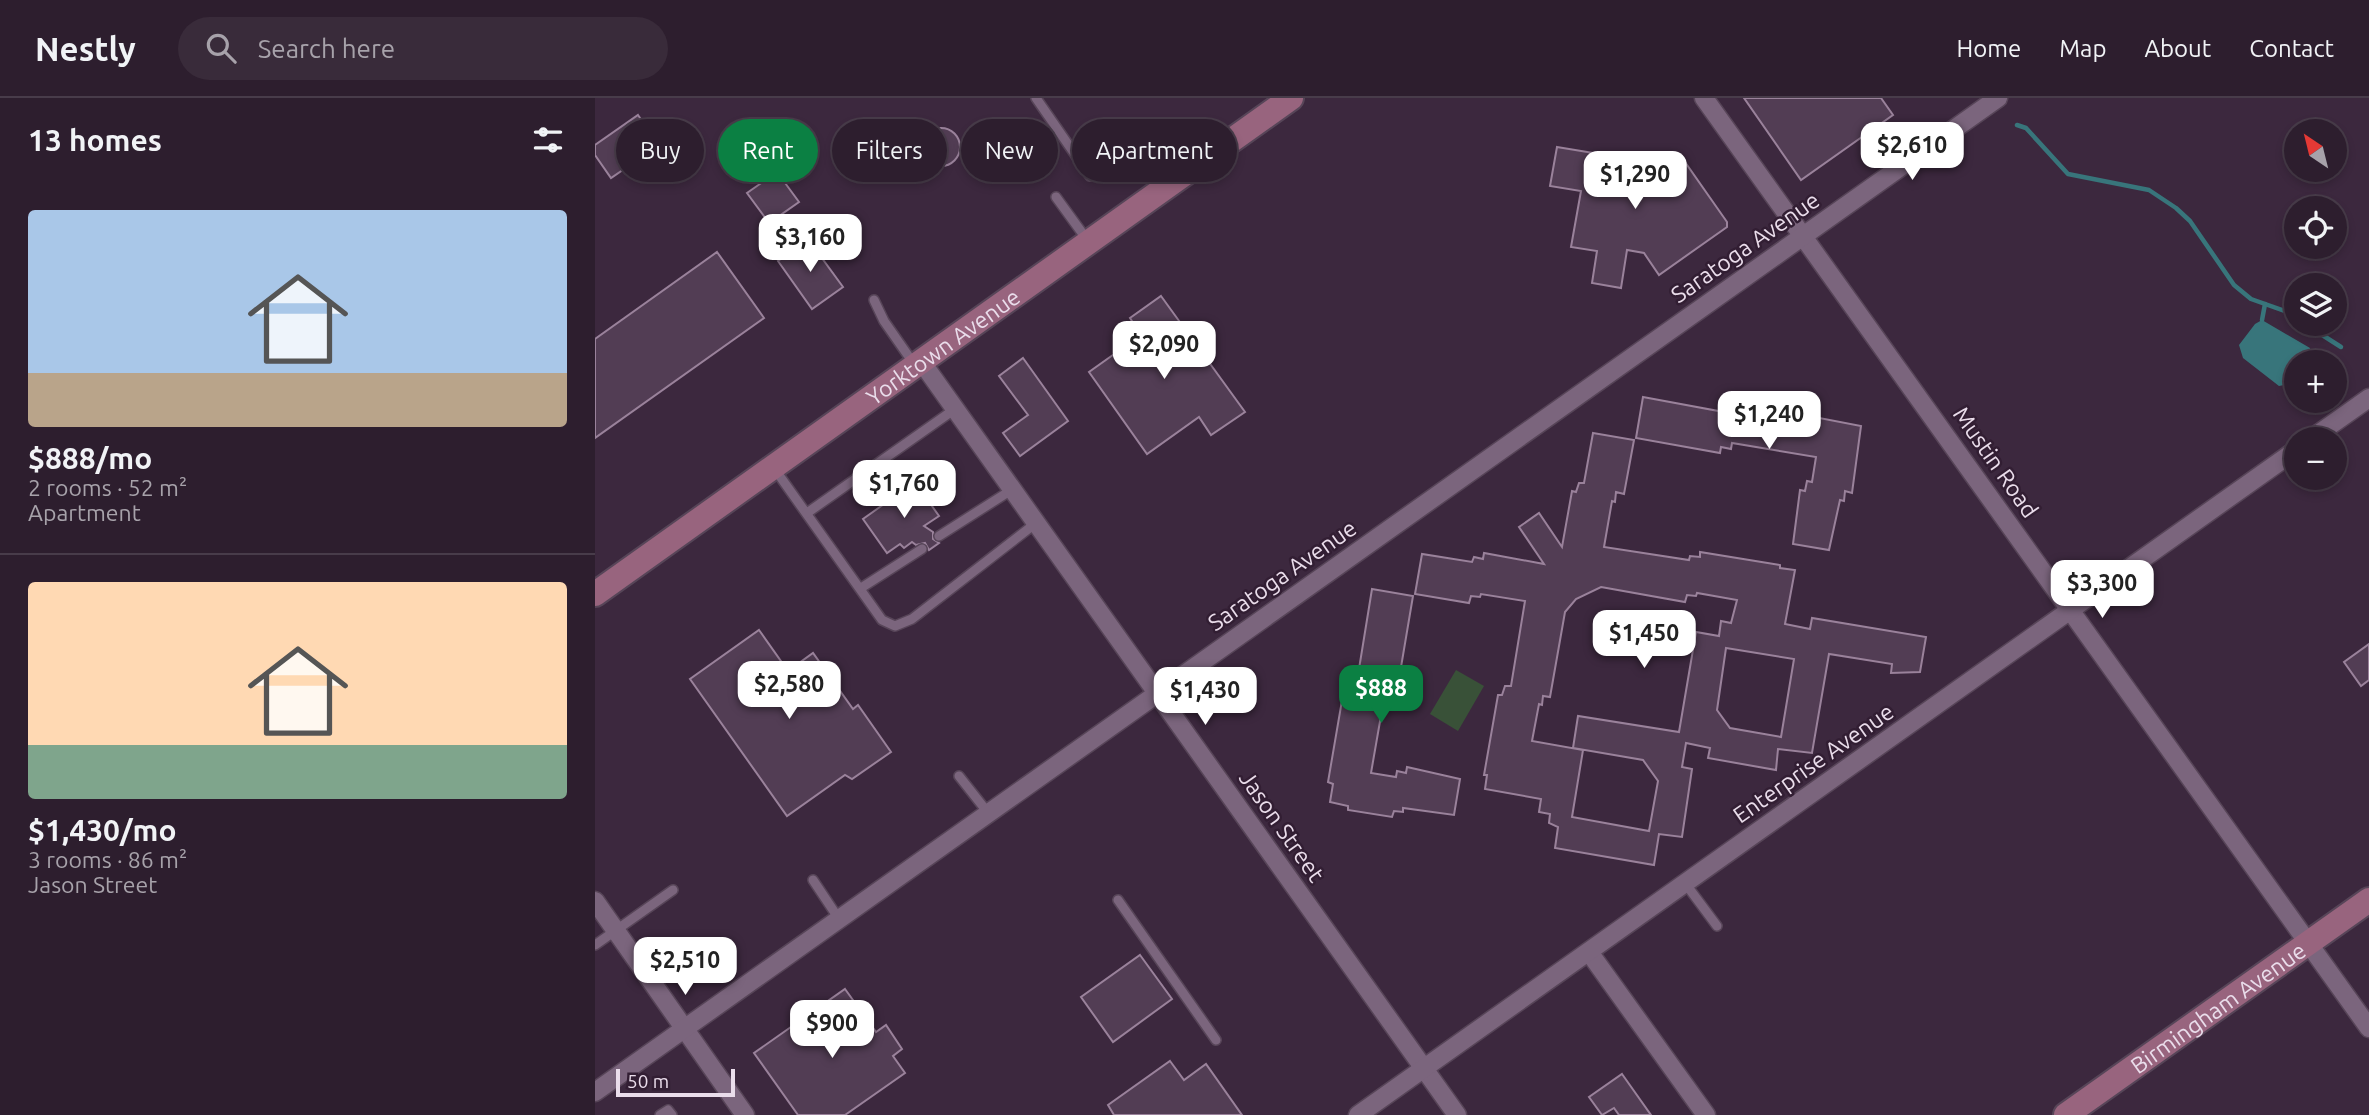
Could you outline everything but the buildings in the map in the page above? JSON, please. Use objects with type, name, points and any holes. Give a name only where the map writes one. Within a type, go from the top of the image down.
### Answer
[{"type":"main road","name":"Yorktown Avenue","points":[[595,594],[1291,98]]},
{"type":"main road","name":"Birmingham Avenue","points":[[2066,1115],[2369,900]]},
{"type":"street","name":"Mustin Road","points":[[1704,98],[2369,1028]]},
{"type":"street","name":"Saratoga Avenue","points":[[595,1092],[1998,98]]},
{"type":"street","name":"Jason Street","points":[[918,363],[1013,489],[1457,1115]]},
{"type":"street","points":[[2328,427],[2369,398]]},
{"type":"street","name":"Enterprise Avenue","points":[[1358,1115],[2284,458]]},
{"type":"street","points":[[595,901],[745,1115]]},
{"type":"street","points":[[1588,952],[1706,1115]]},
{"type":"lane","points":[[1035,98],[1072,150]]},
{"type":"lane","points":[[1056,197],[1089,242]]},
{"type":"lane","points":[[874,300],[884,321],[918,363]]},
{"type":"lane","points":[[807,513],[955,409]]},
{"type":"lane","points":[[773,467],[883,620],[895,626],[912,619],[1037,523]]},
{"type":"lane","points":[[939,536],[1013,489]]},
{"type":"lane","points":[[861,589],[922,549]]},
{"type":"lane","points":[[959,776],[989,814]]},
{"type":"lane","points":[[814,880],[839,919]]},
{"type":"lane","points":[[1685,883],[1717,926]]},
{"type":"lane","points":[[595,945],[673,890]]},
{"type":"lane","points":[[1118,900],[1216,1040]]},
{"type":"lane","points":[[660,1115],[668,1110],[672,1115]]},
{"type":"shaded area","points":[[2262,320],[2284,333],[2284,336],[2289,336],[2310,348],[2284,350],[2284,385],[2279,386],[2243,358],[2239,345],[2255,324]]},
{"type":"shaded area","points":[[1456,670],[1484,686],[1458,731],[1430,714]]},
{"type":"waterway","points":[[2017,125],[2026,128],[2068,174],[2149,190],[2176,208],[2190,221],[2234,285],[2251,299],[2284,311]]},
{"type":"waterway","points":[[2262,320],[2265,304]]},
{"type":"waterway","points":[[2324,336],[2341,347]]}]
